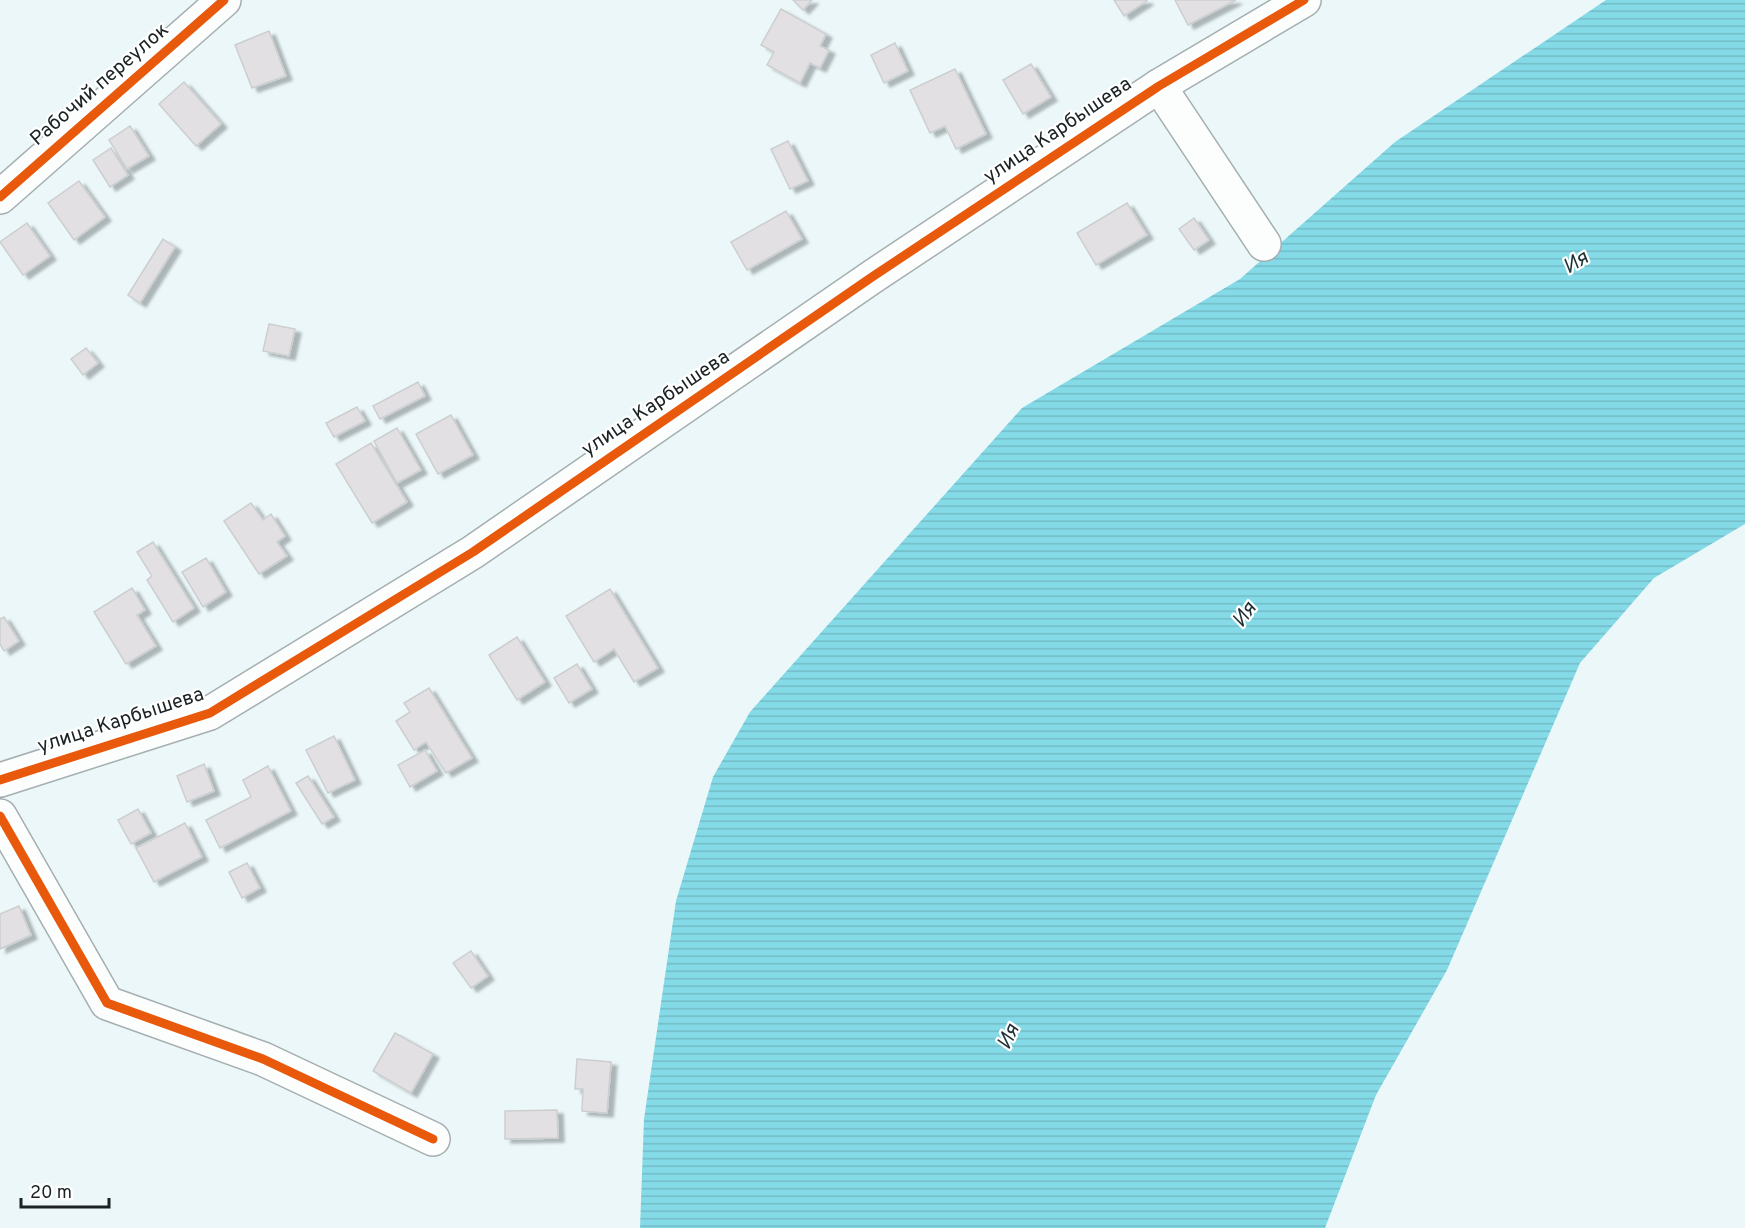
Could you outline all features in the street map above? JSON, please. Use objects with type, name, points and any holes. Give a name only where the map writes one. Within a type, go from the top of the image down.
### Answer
[{"type":"street","name":"Рабочий переулок","points":[[0,197],[224,0]]},
{"type":"street","name":"улица Карбышева","points":[[0,780],[210,713],[472,552],[872,277],[1159,86],[1304,0]]},
{"type":"street","points":[[1159,86],[1264,244]]},
{"type":"street","points":[[0,816],[107,1003],[263,1059],[433,1139]]},
{"type":"water","name":"Ия","points":[[1606,0],[1745,0],[1745,524],[1654,578],[1580,663],[1447,970],[1376,1095],[1325,1228],[640,1228],[644,1119],[676,901],[713,777],[750,712],[1022,408],[1240,279],[1395,142]]},
{"type":"building","points":[[793,0],[812,0],[803,10]]},
{"type":"building","points":[[1114,0],[1146,0],[1147,1],[1124,16]]},
{"type":"building","points":[[1175,0],[1236,0],[1188,25]]},
{"type":"building","points":[[781,9],[826,34],[820,46],[829,50],[820,68],[810,63],[800,83],[767,65],[774,52],[761,45]]},
{"type":"building","points":[[269,31],[286,76],[252,88],[235,45]]},
{"type":"building","points":[[895,43],[908,71],[884,83],[871,55]]},
{"type":"building","points":[[1031,64],[1051,97],[1023,114],[1003,80]]},
{"type":"building","points":[[955,69],[986,134],[956,149],[945,126],[930,133],[910,90]]},
{"type":"building","points":[[184,82],[221,124],[196,146],[159,104]]},
{"type":"building","points":[[130,126],[149,156],[127,169],[109,140]]},
{"type":"building","points":[[788,141],[808,181],[790,189],[771,149]]},
{"type":"building","points":[[111,148],[128,175],[110,187],[93,160]]},
{"type":"building","points":[[79,181],[105,217],[74,240],[48,203]]},
{"type":"building","points":[[1127,203],[1147,235],[1096,265],[1077,233]]},
{"type":"building","points":[[786,211],[802,239],[747,270],[731,242]]},
{"type":"building","points":[[1194,218],[1209,240],[1194,250],[1179,229]]},
{"type":"building","points":[[27,223],[50,256],[23,275],[0,242]]},
{"type":"building","points":[[163,239],[175,247],[140,303],[128,295]]},
{"type":"building","points":[[269,324],[295,329],[289,356],[263,351]]},
{"type":"building","points":[[86,348],[98,363],[83,375],[71,359]]},
{"type":"building","points":[[418,382],[425,396],[380,419],[373,406]]},
{"type":"building","points":[[357,407],[365,421],[334,437],[326,423]]},
{"type":"building","points":[[451,415],[473,455],[438,474],[416,434]]},
{"type":"building","points":[[397,428],[421,470],[397,483],[374,441]]},
{"type":"building","points":[[371,443],[407,502],[372,523],[336,464]]},
{"type":"building","points":[[251,503],[263,520],[271,514],[285,536],[277,542],[287,556],[259,574],[224,521]]},
{"type":"building","points":[[153,542],[194,608],[173,622],[147,580],[152,576],[137,552]]},
{"type":"building","points":[[206,558],[226,592],[203,607],[182,572]]},
{"type":"building","points":[[132,588],[145,610],[137,615],[156,646],[126,664],[94,612]]},
{"type":"building","points":[[610,589],[658,668],[634,682],[614,649],[594,662],[566,616]]},
{"type":"building","points":[[4,617],[19,641],[4,651],[0,644],[0,619]]},
{"type":"building","points":[[517,637],[545,682],[517,700],[489,655]]},
{"type":"building","points":[[577,664],[592,689],[569,703],[554,678]]},
{"type":"building","points":[[429,688],[472,758],[446,773],[426,742],[414,750],[396,721],[410,712],[404,703]]},
{"type":"building","points":[[334,736],[355,780],[328,793],[306,750]]},
{"type":"building","points":[[425,750],[437,771],[410,787],[398,765]]},
{"type":"building","points":[[204,764],[214,791],[187,802],[177,776]]},
{"type":"building","points":[[268,766],[291,811],[220,848],[206,820],[251,797],[243,780]]},
{"type":"building","points":[[308,776],[334,817],[322,824],[296,783]]},
{"type":"building","points":[[138,809],[151,833],[131,844],[118,820]]},
{"type":"building","points":[[185,823],[202,857],[154,882],[136,848]]},
{"type":"building","points":[[247,863],[260,888],[242,898],[229,872]]},
{"type":"building","points":[[19,906],[31,935],[0,949],[0,914]]},
{"type":"building","points":[[471,951],[488,976],[471,988],[453,963]]},
{"type":"building","points":[[395,1033],[433,1054],[411,1093],[373,1071]]},
{"type":"building","points":[[577,1059],[611,1062],[607,1113],[582,1111],[583,1089],[575,1089]]},
{"type":"building","points":[[557,1110],[558,1138],[505,1139],[505,1111]]},
{"type":"cycle path","points":[[0,197],[224,0]]},
{"type":"cycle path","points":[[0,780],[210,713],[473,552],[872,277],[1159,86],[1304,0]]},
{"type":"cycle path","points":[[0,816],[107,1003],[263,1059],[433,1139]]}]
